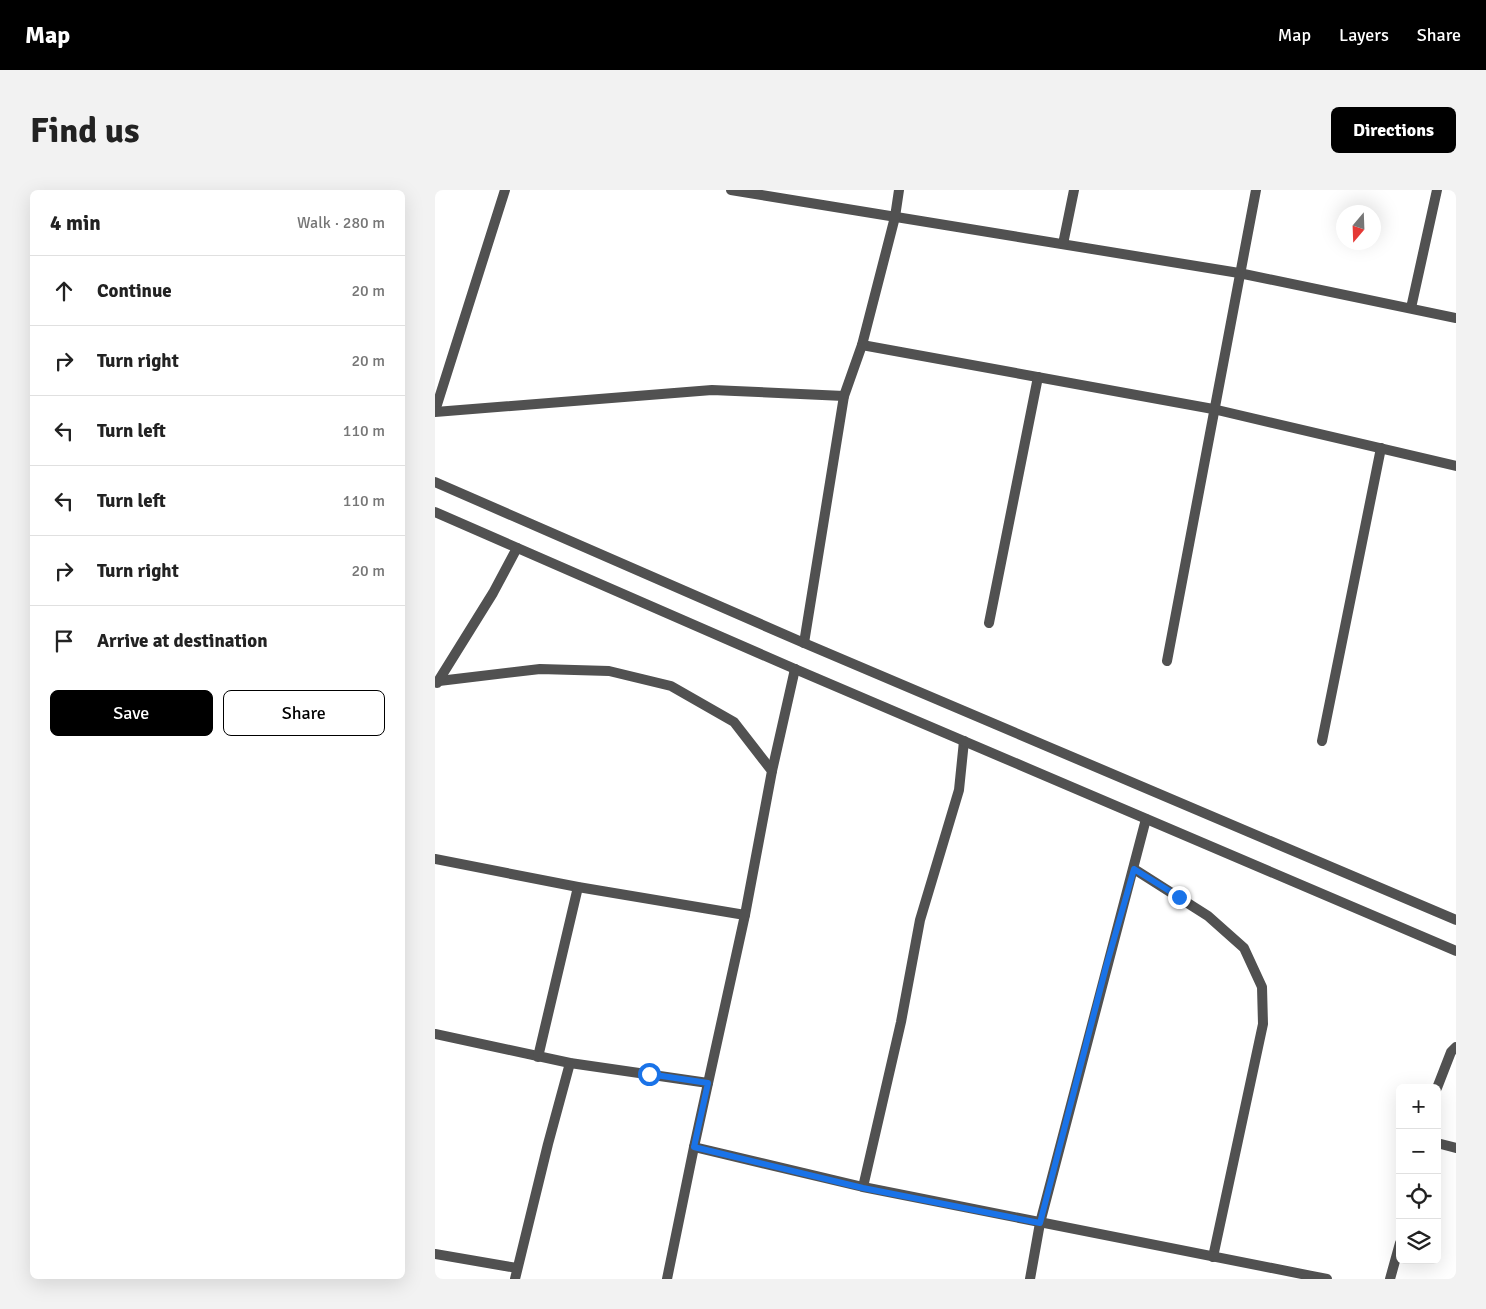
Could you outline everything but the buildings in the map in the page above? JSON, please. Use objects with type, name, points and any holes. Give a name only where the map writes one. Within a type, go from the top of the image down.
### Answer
[{"type":"street","points":[[505,190],[435,411],[712,390],[844,396]]},
{"type":"street","points":[[731,190],[1239,273],[1456,318]]},
{"type":"street","points":[[804,643],[844,396],[862,345],[895,217],[899,190]]},
{"type":"street","points":[[1063,244],[1075,190]]},
{"type":"street","points":[[1167,661],[1213,409],[1256,190]]},
{"type":"street","points":[[1411,308],[1437,190]]},
{"type":"street","points":[[862,345],[1213,409],[1456,466]]},
{"type":"street","points":[[989,623],[1038,377]]},
{"type":"street","points":[[1322,741],[1381,448]]},
{"type":"street","points":[[435,482],[804,643],[1456,920]]},
{"type":"street","points":[[435,512],[795,670],[964,740],[1456,951]]},
{"type":"street","points":[[437,683],[493,593],[517,548]]},
{"type":"street","points":[[437,683],[540,668],[609,671],[671,686],[734,722],[772,771]]},
{"type":"street","points":[[667,1279],[745,915],[772,771],[795,670]]},
{"type":"street","points":[[863,1188],[901,1022],[920,920],[959,790],[964,740]]},
{"type":"street","points":[[1030,1279],[1040,1223],[1146,819]]},
{"type":"street","points":[[435,860],[578,887],[745,915]]},
{"type":"street","points":[[1134,869],[1208,916],[1245,948],[1262,987],[1263,1024],[1213,1257]]},
{"type":"street","points":[[538,1057],[578,887]]},
{"type":"street","points":[[435,1034],[570,1063],[708,1083]]},
{"type":"street","points":[[1439,1084],[1451,1052],[1456,1047]]},
{"type":"street","points":[[435,1254],[516,1274],[570,1063]]},
{"type":"street","points":[[1441,1144],[1456,1148]]},
{"type":"street","points":[[694,1147],[863,1188],[1327,1279]]},
{"type":"street","points":[[1390,1279],[1396,1257]]},
{"type":"route","points":[[649,1074],[708,1083],[694,1147],[863,1188],[1040,1223],[1106,967],[1134,869],[1179,897]]}]
